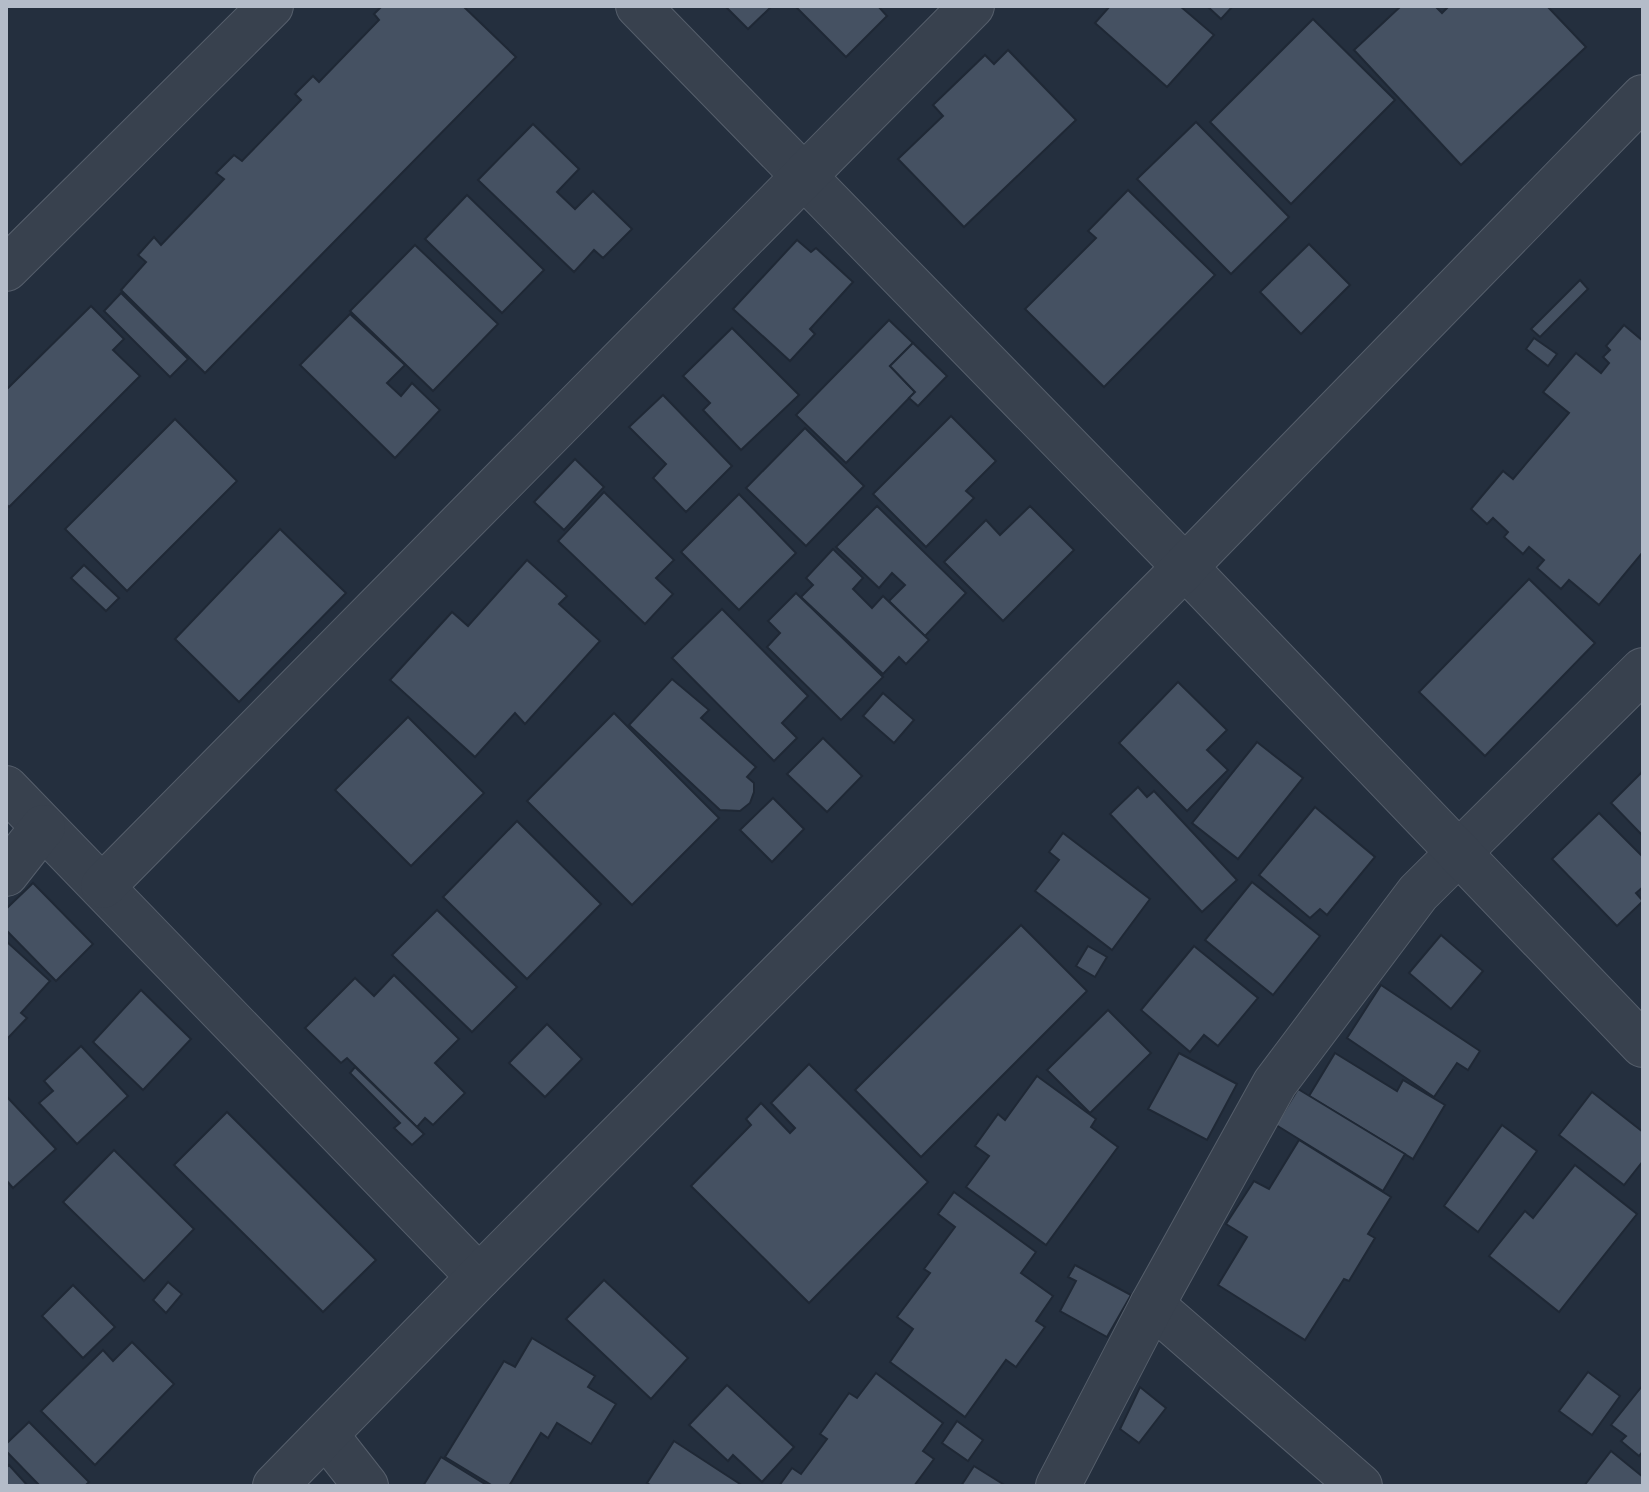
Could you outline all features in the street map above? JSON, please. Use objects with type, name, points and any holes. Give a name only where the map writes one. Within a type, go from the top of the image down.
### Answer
[{"type":"street","points":[[6,269],[271,6]]},
{"type":"street","points":[[638,6],[1185,567],[1643,1045]]},
{"type":"street","points":[[103,886],[972,6]]},
{"type":"street","points":[[275,1486],[1185,567],[1643,97]]},
{"type":"street","points":[[1058,1486],[1152,1305],[1275,1083],[1418,893],[1643,670]]},
{"type":"street","points":[[6,788],[479,1277]]},
{"type":"street","points":[[6,874],[43,827]]},
{"type":"street","points":[[1152,1305],[1360,1486]]},
{"type":"street","points":[[326,1435],[366,1486]]},
{"type":"building","points":[[382,6],[463,6],[516,57],[205,373],[121,290],[146,262],[138,255],[154,237],[161,245],[224,179],[216,173],[234,155],[242,161],[301,100],[295,94],[313,76],[319,82],[379,20],[374,14]]},
{"type":"building","points":[[725,6],[772,6],[748,29]]},
{"type":"building","points":[[795,6],[878,6],[887,16],[846,57]]},
{"type":"building","points":[[1110,6],[1180,6],[1214,35],[1167,87],[1095,23]]},
{"type":"building","points":[[1207,6],[1233,6],[1221,19]]},
{"type":"building","points":[[1401,6],[1435,6],[1442,13],[1449,6],[1547,6],[1586,47],[1461,165],[1354,50]]},
{"type":"building","points":[[1313,19],[1395,100],[1291,204],[1210,122]]},
{"type":"building","points":[[1008,50],[1076,120],[964,227],[898,159],[943,116],[933,105],[985,55],[994,64]]},
{"type":"building","points":[[1196,122],[1289,217],[1231,274],[1137,179]]},
{"type":"building","points":[[533,124],[579,169],[557,192],[575,209],[593,191],[632,229],[603,258],[594,250],[574,272],[478,180]]},
{"type":"building","points":[[1128,190],[1215,275],[1104,387],[1025,309],[1096,238],[1088,231]]},
{"type":"building","points":[[467,195],[544,270],[502,313],[425,239]]},
{"type":"building","points":[[797,240],[811,252],[816,248],[853,282],[810,329],[815,334],[790,361],[733,309]]},
{"type":"building","points":[[1309,244],[1350,285],[1301,334],[1260,292]]},
{"type":"building","points":[[415,245],[498,324],[433,391],[350,311]]},
{"type":"building","points":[[1580,280],[1588,289],[1540,337],[1531,329]]},
{"type":"building","points":[[121,293],[188,359],[170,377],[104,311]]},
{"type":"building","points":[[91,306],[124,339],[113,350],[140,376],[9,507],[6,504],[6,390]]},
{"type":"building","points":[[350,314],[405,365],[387,383],[401,396],[412,383],[440,410],[395,458],[300,365]]},
{"type":"building","points":[[889,320],[913,343],[890,366],[915,392],[846,463],[796,415]]},
{"type":"building","points":[[1624,325],[1643,341],[1643,552],[1599,605],[1569,580],[1561,589],[1537,568],[1544,560],[1529,547],[1523,554],[1504,537],[1508,532],[1493,518],[1487,524],[1471,509],[1503,471],[1513,479],[1569,413],[1543,392],[1576,353],[1601,373],[1609,363],[1603,357],[1610,350],[1606,346]]},
{"type":"building","points":[[732,328],[799,395],[741,450],[703,410],[710,403],[683,376]]},
{"type":"building","points":[[1534,338],[1557,354],[1548,366],[1526,349]]},
{"type":"building","points":[[913,343],[947,376],[918,406],[909,398],[915,392],[890,366]]},
{"type":"building","points":[[663,395],[732,466],[686,512],[653,478],[666,464],[629,427]]},
{"type":"building","points":[[951,416],[996,461],[966,491],[974,498],[926,547],[873,494]]},
{"type":"building","points":[[175,419],[237,481],[127,591],[65,529]]},
{"type":"building","points":[[805,428],[864,486],[806,546],[746,488]]},
{"type":"building","points":[[575,459],[604,487],[564,530],[534,502]]},
{"type":"building","points":[[604,492],[674,560],[656,578],[673,594],[645,624],[558,541]]},
{"type":"building","points":[[739,494],[796,553],[739,610],[681,552]]},
{"type":"building","points":[[877,506],[966,593],[925,636],[889,601],[905,585],[892,573],[879,588],[836,547]]},
{"type":"building","points":[[1030,506],[1074,550],[1003,621],[944,562],[986,520],[1000,535]]},
{"type":"building","points":[[280,529],[346,593],[239,702],[175,639]]},
{"type":"building","points":[[833,549],[863,578],[853,589],[872,608],[883,596],[929,640],[906,664],[899,657],[883,674],[801,597],[813,585],[806,578]]},
{"type":"building","points":[[527,560],[567,596],[559,604],[600,641],[525,724],[515,713],[475,757],[390,680],[452,612],[468,626]]},
{"type":"building","points":[[84,565],[119,598],[106,611],[71,578]]},
{"type":"building","points":[[1529,579],[1595,643],[1485,756],[1419,692]]},
{"type":"building","points":[[796,593],[883,677],[841,720],[767,647],[780,633],[768,621]]},
{"type":"building","points":[[722,609],[808,696],[782,723],[797,738],[774,761],[672,658]]},
{"type":"building","points":[[672,679],[709,710],[701,718],[756,767],[747,777],[754,783],[750,803],[740,811],[720,810],[629,725]]},
{"type":"building","points":[[1178,682],[1227,730],[1207,750],[1228,770],[1187,811],[1119,743]]},
{"type":"building","points":[[883,693],[914,720],[894,743],[863,716]]},
{"type":"building","points":[[614,713],[719,818],[632,905],[527,801]]},
{"type":"building","points":[[408,717],[484,793],[411,866],[335,790]]},
{"type":"building","points":[[823,738],[862,776],[827,812],[787,774]]},
{"type":"building","points":[[1257,742],[1303,778],[1238,859],[1192,823]]},
{"type":"building","points":[[1643,771],[1643,836],[1611,803]]},
{"type":"building","points":[[1138,787],[1147,797],[1154,791],[1237,880],[1202,912],[1110,814]]},
{"type":"building","points":[[773,798],[804,829],[772,862],[740,830]]},
{"type":"building","points":[[1315,807],[1375,857],[1327,915],[1320,909],[1310,918],[1259,875]]},
{"type":"building","points":[[1599,813],[1643,857],[1643,887],[1636,893],[1643,901],[1617,926],[1552,859]]},
{"type":"building","points":[[517,821],[601,904],[527,979],[443,897]]},
{"type":"building","points":[[1063,833],[1150,899],[1112,950],[1035,891],[1059,860],[1049,852]]},
{"type":"building","points":[[1252,882],[1320,936],[1273,995],[1205,940]]},
{"type":"building","points":[[33,883],[93,944],[56,981],[6,930],[6,909]]},
{"type":"building","points":[[437,910],[517,987],[472,1032],[392,955]]},
{"type":"building","points":[[1021,925],[1087,991],[921,1157],[855,1090]]},
{"type":"building","points":[[1441,935],[1483,971],[1451,1009],[1409,973]]},
{"type":"building","points":[[6,941],[50,981],[21,1013],[27,1018],[6,1040]]},
{"type":"building","points":[[1088,946],[1107,957],[1095,977],[1076,966]]},
{"type":"building","points":[[1194,946],[1258,998],[1218,1046],[1204,1035],[1190,1052],[1141,1010]]},
{"type":"building","points":[[394,975],[459,1039],[435,1063],[465,1093],[433,1125],[425,1118],[417,1127],[347,1058],[341,1063],[305,1028],[355,978],[374,996]]},
{"type":"building","points":[[1381,985],[1480,1051],[1468,1070],[1457,1063],[1434,1097],[1347,1038]]},
{"type":"building","points":[[141,990],[191,1039],[143,1090],[93,1042]]},
{"type":"building","points":[[1108,1010],[1151,1053],[1090,1113],[1047,1070]]},
{"type":"building","points":[[547,1024],[582,1059],[545,1097],[509,1063]]},
{"type":"building","points":[[81,1046],[128,1096],[77,1144],[39,1103],[53,1091],[44,1081]]},
{"type":"building","points":[[1179,1053],[1237,1084],[1207,1140],[1148,1109]]},
{"type":"building","points":[[1335,1053],[1397,1091],[1403,1080],[1445,1105],[1413,1159],[1309,1096]]},
{"type":"building","points":[[809,1064],[928,1182],[809,1303],[691,1186],[751,1125],[746,1119],[761,1103],[790,1133],[795,1128],[771,1103]]},
{"type":"building","points":[[355,1067],[424,1134],[412,1145],[394,1128],[400,1123],[350,1073]]},
{"type":"building","points":[[1037,1076],[1096,1119],[1091,1127],[1118,1147],[1046,1245],[966,1187],[989,1156],[975,1146],[998,1114],[1005,1120]]},
{"type":"building","points":[[1298,1089],[1405,1154],[1383,1191],[1276,1125]]},
{"type":"building","points":[[1592,1092],[1643,1132],[1643,1161],[1624,1185],[1559,1135]]},
{"type":"building","points":[[8,1098],[56,1149],[13,1188],[6,1180]]},
{"type":"building","points":[[227,1112],[376,1260],[323,1312],[174,1165]]},
{"type":"building","points":[[1502,1125],[1537,1151],[1478,1232],[1444,1206]]},
{"type":"building","points":[[1299,1140],[1391,1197],[1368,1234],[1375,1238],[1349,1281],[1344,1279],[1305,1340],[1218,1285],[1247,1237],[1226,1224],[1254,1181],[1269,1189]]},
{"type":"building","points":[[114,1150],[194,1229],[144,1281],[63,1202]]},
{"type":"building","points":[[1575,1165],[1637,1214],[1559,1312],[1489,1256],[1525,1211],[1533,1218]]},
{"type":"building","points":[[954,1192],[1036,1252],[1021,1273],[1053,1296],[1036,1321],[1045,1327],[1016,1367],[1006,1360],[965,1417],[890,1362],[913,1329],[897,1317],[930,1273],[924,1269],[955,1227],[938,1214]]},
{"type":"building","points":[[1075,1265],[1131,1295],[1107,1337],[1060,1311],[1076,1281],[1068,1277]]},
{"type":"building","points":[[604,1280],[688,1358],[651,1399],[566,1319]]},
{"type":"building","points":[[168,1282],[182,1294],[166,1313],[153,1300]]},
{"type":"building","points":[[73,1285],[115,1327],[83,1358],[42,1316]]},
{"type":"building","points":[[532,1338],[595,1376],[588,1387],[616,1404],[591,1444],[557,1423],[548,1438],[541,1433],[509,1486],[493,1486],[445,1457],[504,1361],[515,1367]]},
{"type":"building","points":[[132,1342],[174,1384],[95,1465],[41,1411],[103,1350],[113,1361]]},
{"type":"building","points":[[1588,1372],[1620,1396],[1592,1435],[1559,1411]]},
{"type":"building","points":[[876,1373],[943,1423],[923,1451],[934,1459],[914,1486],[779,1486],[792,1468],[801,1474],[827,1439],[820,1434],[849,1393],[857,1398]]},
{"type":"building","points":[[727,1385],[794,1447],[762,1482],[733,1455],[728,1461],[689,1425]]},
{"type":"building","points":[[1643,1385],[1643,1451],[1639,1456],[1621,1441],[1626,1436],[1611,1425]]},
{"type":"building","points":[[1140,1387],[1166,1408],[1139,1443],[1120,1429]]},
{"type":"building","points":[[957,1421],[983,1440],[968,1461],[942,1443]]},
{"type":"building","points":[[29,1422],[89,1482],[85,1486],[40,1486],[6,1451],[6,1444]]},
{"type":"building","points":[[674,1441],[743,1486],[652,1486],[647,1483]]},
{"type":"building","points":[[1611,1451],[1643,1477],[1643,1486],[1584,1486]]},
{"type":"building","points":[[441,1457],[488,1486],[423,1486]]},
{"type":"building","points":[[9,1465],[28,1486],[6,1486],[6,1468]]},
{"type":"building","points":[[974,1466],[1006,1486],[961,1486]]}]
